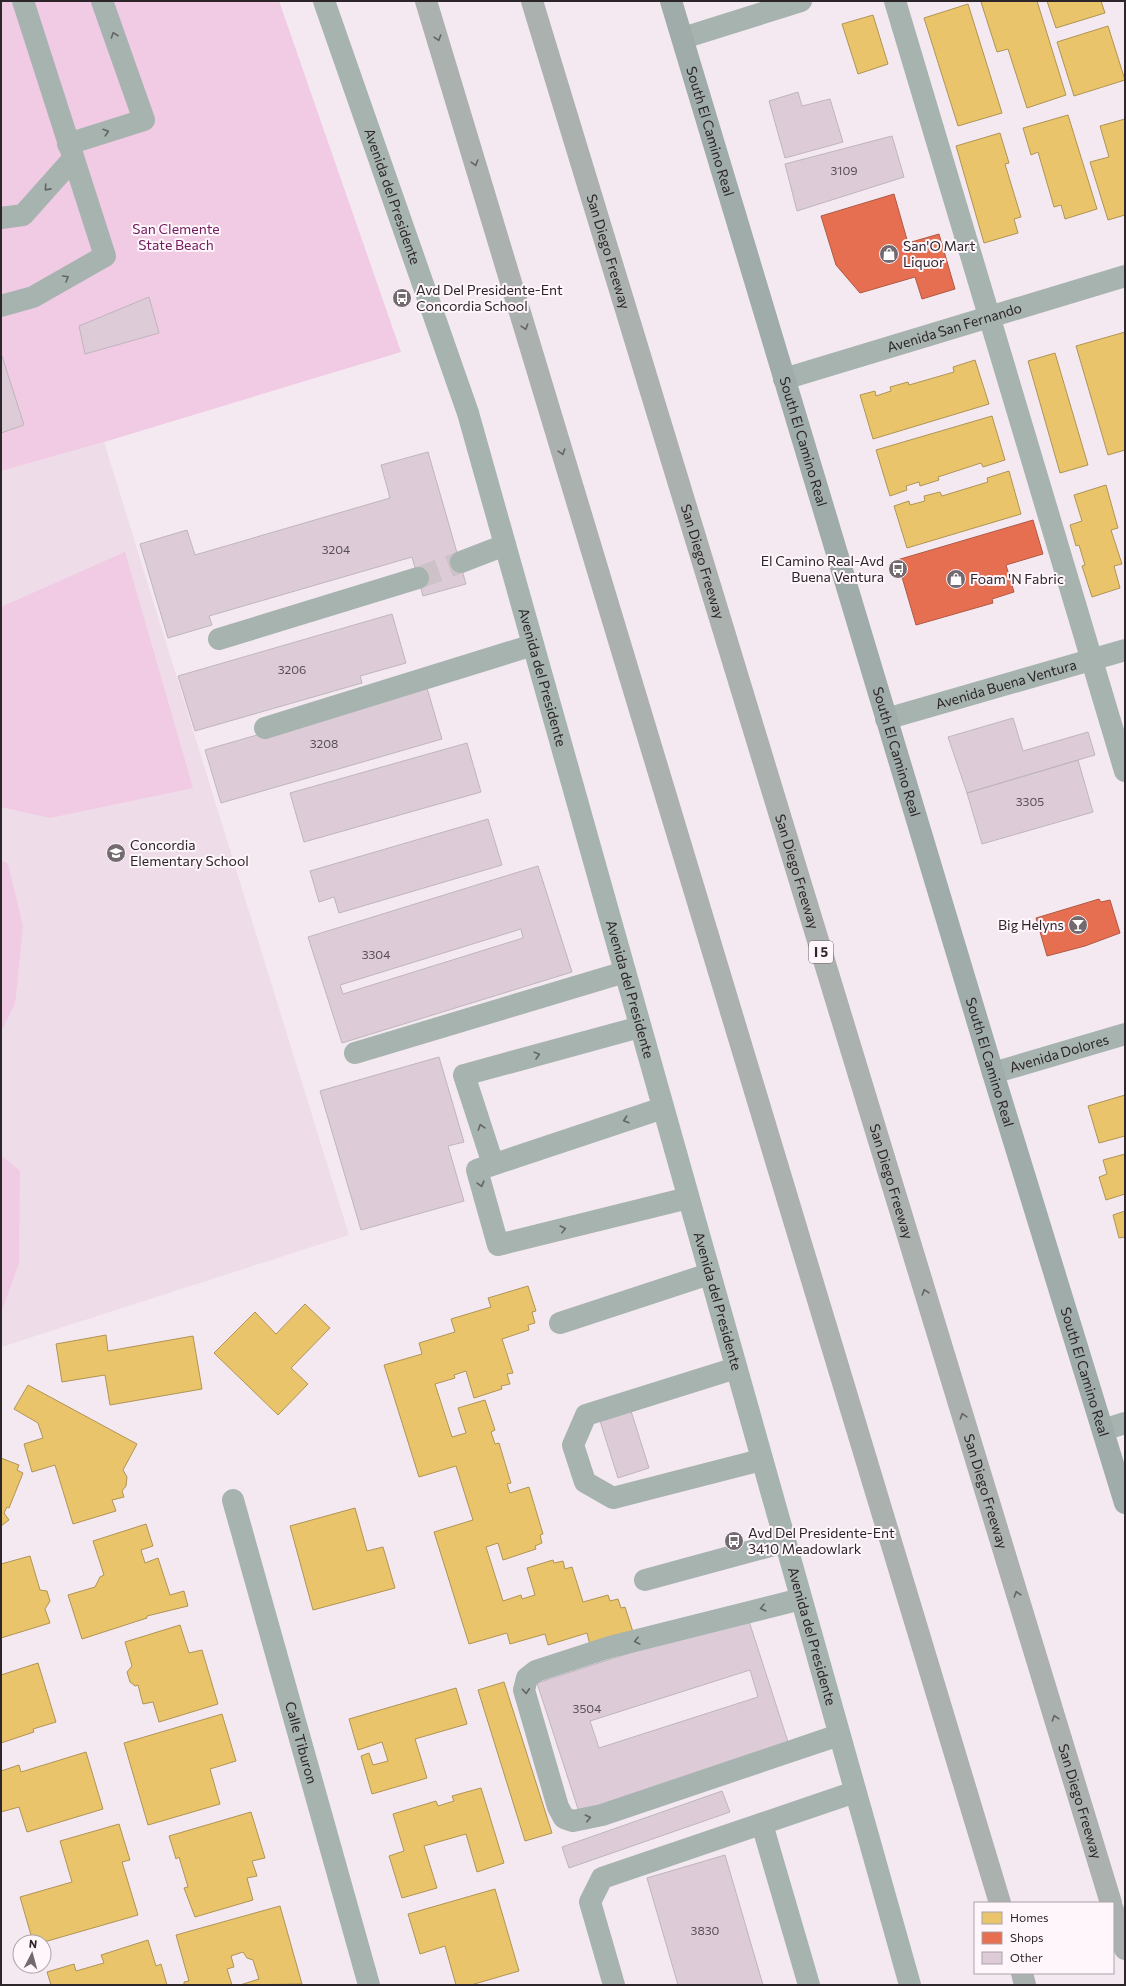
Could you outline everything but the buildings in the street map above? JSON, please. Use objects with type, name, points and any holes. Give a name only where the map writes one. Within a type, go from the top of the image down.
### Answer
[{"type":"highway","points":[[426,1],[1000,1902]]},
{"type":"highway","name":"San Diego Freeway","points":[[532,1],[1111,1902]]},
{"type":"highway","points":[[1114,1913],[1125,1949]]},
{"type":"highway","points":[[1022,1974],[1025,1985]]},
{"type":"main road","name":"South El Camino Real","points":[[671,1],[993,1073],[1125,1502]]},
{"type":"street","points":[[1,306],[33,297],[105,256],[23,1]]},
{"type":"street","points":[[1,218],[23,215],[71,152],[144,120],[102,1]]},
{"type":"street","name":"Avenida del Presidente","points":[[324,1],[468,413],[800,1599],[910,1985]]},
{"type":"street","points":[[683,38],[801,1]]},
{"type":"street","points":[[895,1],[1125,771]]},
{"type":"street","name":"Avenida San Fernando","points":[[784,379],[1125,276]]},
{"type":"street","points":[[460,562],[505,545]]},
{"type":"street","points":[[219,639],[418,578]]},
{"type":"street","points":[[265,728],[533,645]]},
{"type":"street","name":"Avenida Buena Ventura","points":[[886,719],[1125,650]]},
{"type":"street","points":[[355,1053],[625,972]]},
{"type":"street","points":[[493,1164],[464,1075],[640,1027]]},
{"type":"street","name":"Avenida Dolores","points":[[993,1073],[1125,1034]]},
{"type":"street","points":[[663,1108],[477,1170],[498,1245],[688,1198]]},
{"type":"street","points":[[560,1323],[709,1274]]},
{"type":"street","points":[[736,1368],[586,1415],[573,1445],[585,1482],[613,1498],[761,1460]]},
{"type":"street","points":[[1103,1430],[1125,1423]]},
{"type":"street","name":"Calle Tiburon","points":[[233,1500],[369,1985]]},
{"type":"street","points":[[645,1580],[785,1542]]},
{"type":"street","points":[[800,1599],[610,1648],[536,1671],[527,1678],[524,1690],[558,1807],[564,1818],[573,1821],[602,1815],[839,1735]]},
{"type":"street","points":[[614,1985],[590,1902],[602,1878],[855,1792]]},
{"type":"street","points":[[762,1824],[809,1985]]},
{"type":"shaded area","name":"Concordia Elementary School","points":[[104,442],[349,1235],[1,1347],[1,471]]},
{"type":"green space","name":"San Clemente State Beach","points":[[1,1],[279,1],[401,352],[104,442],[1,471]]},
{"type":"green space","points":[[125,552],[193,788],[50,818],[1,807],[1,607]]},
{"type":"green space","points":[[1,860],[8,864],[23,926],[15,1004],[1,1032]]},
{"type":"green space","points":[[1,1155],[20,1171],[19,1263],[1,1313]]},
{"type":"tunnel","points":[[418,578],[461,562]]},
{"type":"place","name":"San'O Mart Liquor","points":[[889,254]]},
{"type":"place","name":"Avd Del Presidente-Ent Concordia School","points":[[402,298]]},
{"type":"place","name":"El Camino Real-Avd Buena Ventura","points":[[898,569]]},
{"type":"place","name":"Foam 'N Fabric","points":[[956,579]]},
{"type":"place","name":"Concordia Elementary School","points":[[116,853]]},
{"type":"place","name":"Big Helyns","points":[[1078,925]]},
{"type":"place","name":"Avd Del Presidente-Ent 3410 Meadowlark","points":[[734,1541]]}]
